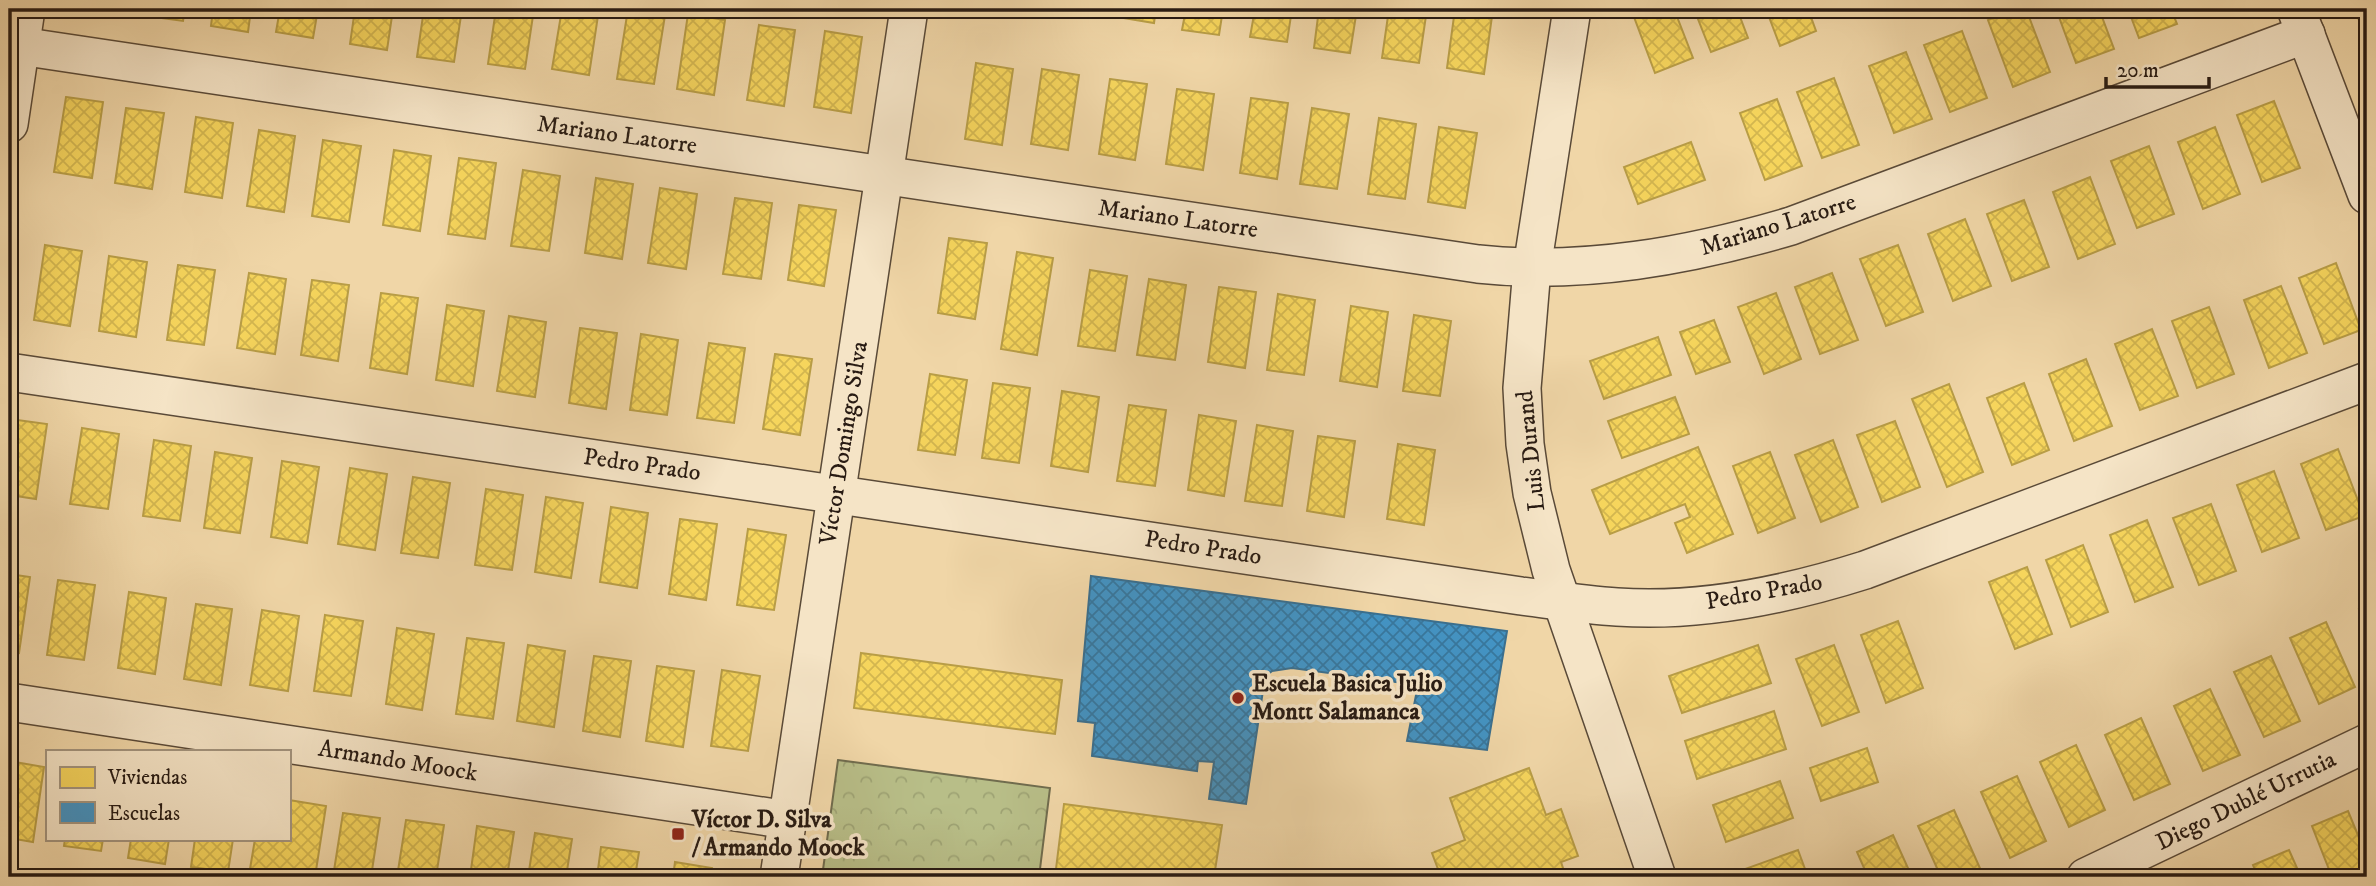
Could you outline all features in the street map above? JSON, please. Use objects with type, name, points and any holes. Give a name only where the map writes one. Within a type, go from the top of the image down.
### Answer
[{"type":"street","points":[[9,124],[26,9]]},
{"type":"street","name":"Víctor Domingo Silva","points":[[779,877],[909,9]]},
{"type":"street","name":"Luis Durand","points":[[1572,9],[1532,268],[1522,388],[1525,444],[1537,517],[1561,601],[1657,877]]},
{"type":"street","points":[[2301,21],[2367,195]]},
{"type":"street","name":"Mariano Latorre","points":[[20,46],[1478,264],[1532,268],[1638,260],[1686,253],[1791,226],[2301,21]]},
{"type":"street","name":"Pedro Prado","points":[[9,372],[1620,608],[1679,607],[1737,601],[1823,583],[1865,570],[2367,381]]},
{"type":"street","name":"Armando Moock","points":[[9,702],[788,820]]},
{"type":"street","name":"Diego Dublé Urrutia","points":[[2086,877],[2367,743]]},
{"type":"green space","points":[[838,760],[1050,788],[1039,877],[822,877]]},
{"type":"building: Viviendas","points":[[147,9],[185,9],[183,21],[146,16]]},
{"type":"building: Viviendas","points":[[213,9],[251,9],[248,32],[211,26]]},
{"type":"building: Viviendas","points":[[280,9],[318,9],[313,38],[276,32]]},
{"type":"building: Viviendas","points":[[355,9],[393,9],[387,50],[350,44]]},
{"type":"building: Viviendas","points":[[424,9],[462,9],[454,62],[417,57]]},
{"type":"building: Viviendas","points":[[496,9],[534,9],[525,69],[488,64]]},
{"type":"building: Viviendas","points":[[562,9],[599,9],[589,75],[552,69]]},
{"type":"building: Viviendas","points":[[628,9],[666,9],[654,84],[617,79]]},
{"type":"building: Viviendas","points":[[1118,9],[1156,9],[1154,23],[1117,17]]},
{"type":"building: Viviendas","points":[[1186,9],[1223,9],[1219,35],[1182,30]]},
{"type":"building: Viviendas","points":[[1255,9],[1292,9],[1287,42],[1250,37]]},
{"type":"building: Viviendas","points":[[1319,9],[1357,9],[1350,53],[1314,48]]},
{"type":"building: Viviendas","points":[[1389,9],[1427,9],[1419,63],[1382,58]]},
{"type":"building: Viviendas","points":[[1455,9],[1493,9],[1484,74],[1447,68]]},
{"type":"building: Viviendas","points":[[1631,9],[1674,9],[1693,58],[1655,73]]},
{"type":"building: Viviendas","points":[[1694,9],[1737,9],[1748,38],[1711,52]]},
{"type":"building: Viviendas","points":[[1766,9],[1808,9],[1816,31],[1780,46]]},
{"type":"building: Viviendas","points":[[2017,9],[2026,9],[2050,72],[2013,87],[1988,20]]},
{"type":"building: Viviendas","points":[[2056,9],[2099,9],[2114,49],[2076,63]]},
{"type":"building: Viviendas","points":[[2128,9],[2171,9],[2177,24],[2139,38]]},
{"type":"building: Viviendas","points":[[2355,9],[2367,9],[2367,40],[2366,40]]},
{"type":"building: Viviendas","points":[[688,14],[725,20],[714,95],[677,89]]},
{"type":"building: Viviendas","points":[[759,25],[795,30],[784,106],[747,100]]},
{"type":"building: Viviendas","points":[[825,31],[862,37],[851,113],[814,107]]},
{"type":"building: Viviendas","points":[[1962,31],[1987,98],[1950,112],[1924,45]]},
{"type":"building: Viviendas","points":[[1906,52],[1932,119],[1894,133],[1869,66]]},
{"type":"building: Viviendas","points":[[976,63],[1013,69],[1002,145],[965,139]]},
{"type":"building: Viviendas","points":[[1042,69],[1079,75],[1068,150],[1031,144]]},
{"type":"building: Viviendas","points":[[1834,78],[1859,145],[1822,158],[1797,92]]},
{"type":"building: Viviendas","points":[[1110,79],[1147,84],[1135,160],[1099,154]]},
{"type":"building: Viviendas","points":[[1177,89],[1214,94],[1203,170],[1166,164]]},
{"type":"building: Viviendas","points":[[66,97],[103,102],[92,178],[54,172]]},
{"type":"building: Viviendas","points":[[1251,98],[1288,103],[1277,179],[1240,173]]},
{"type":"building: Viviendas","points":[[1777,99],[1802,166],[1765,180],[1740,113]]},
{"type":"building: Viviendas","points":[[2274,101],[2300,168],[2262,182],[2237,115]]},
{"type":"building: Viviendas","points":[[126,108],[164,113],[152,189],[115,183]]},
{"type":"building: Viviendas","points":[[1312,108],[1349,114],[1337,189],[1300,184]]},
{"type":"building: Viviendas","points":[[196,117],[233,123],[222,198],[185,192]]},
{"type":"building: Viviendas","points":[[1379,118],[1416,124],[1405,199],[1368,194]]},
{"type":"building: Viviendas","points":[[1439,127],[1477,133],[1465,208],[1428,202]]},
{"type":"building: Viviendas","points":[[2215,127],[2240,194],[2203,209],[2178,142]]},
{"type":"building: Viviendas","points":[[259,130],[295,136],[284,212],[247,206]]},
{"type":"building: Viviendas","points":[[323,140],[361,146],[349,222],[312,216]]},
{"type":"building: Viviendas","points":[[1691,142],[1705,180],[1638,204],[1624,167]]},
{"type":"building: Viviendas","points":[[2149,146],[2174,214],[2137,228],[2111,161]]},
{"type":"building: Viviendas","points":[[394,150],[431,156],[420,231],[383,225]]},
{"type":"building: Viviendas","points":[[459,158],[496,163],[485,239],[448,234]]},
{"type":"building: Viviendas","points":[[523,170],[560,176],[549,251],[511,246]]},
{"type":"building: Viviendas","points":[[2090,177],[2115,244],[2078,259],[2053,192]]},
{"type":"building: Viviendas","points":[[596,178],[633,184],[622,259],[585,253]]},
{"type":"building: Viviendas","points":[[660,188],[697,194],[686,269],[648,263]]},
{"type":"building: Viviendas","points":[[735,198],[772,203],[761,279],[723,274]]},
{"type":"building: Viviendas","points":[[2024,200],[2049,267],[2012,281],[1987,214]]},
{"type":"building: Viviendas","points":[[799,205],[836,210],[824,286],[788,280]]},
{"type":"building: Viviendas","points":[[1965,219],[1991,286],[1953,301],[1928,234]]},
{"type":"building: Viviendas","points":[[949,238],[987,243],[975,319],[938,313]]},
{"type":"building: Viviendas","points":[[45,245],[82,251],[70,326],[34,320]]},
{"type":"building: Viviendas","points":[[1898,245],[1923,312],[1886,326],[1860,259]]},
{"type":"building: Viviendas","points":[[1017,252],[1053,258],[1037,355],[1001,349]]},
{"type":"building: Viviendas","points":[[109,256],[147,262],[136,337],[99,331]]},
{"type":"building: Viviendas","points":[[2336,263],[2361,330],[2324,344],[2299,278]]},
{"type":"building: Viviendas","points":[[178,265],[215,270],[204,345],[167,340]]},
{"type":"building: Viviendas","points":[[1090,270],[1127,276],[1115,351],[1078,346]]},
{"type":"building: Viviendas","points":[[249,273],[286,279],[275,354],[237,348]]},
{"type":"building: Viviendas","points":[[1832,273],[1858,340],[1820,354],[1795,287]]},
{"type":"building: Viviendas","points":[[1149,279],[1186,285],[1175,360],[1137,355]]},
{"type":"building: Viviendas","points":[[312,280],[349,285],[338,361],[301,355]]},
{"type":"building: Viviendas","points":[[2281,286],[2307,353],[2269,368],[2244,300]]},
{"type":"building: Viviendas","points":[[1219,287],[1256,292],[1245,368],[1208,362]]},
{"type":"building: Viviendas","points":[[381,293],[418,298],[407,374],[370,368]]},
{"type":"building: Viviendas","points":[[1776,293],[1801,359],[1764,374],[1738,307]]},
{"type":"building: Viviendas","points":[[1278,294],[1315,300],[1304,375],[1267,370]]},
{"type":"building: Viviendas","points":[[447,305],[484,311],[473,386],[436,380]]},
{"type":"building: Viviendas","points":[[1351,306],[1388,312],[1377,387],[1340,381]]},
{"type":"building: Viviendas","points":[[2209,307],[2234,374],[2197,388],[2172,321]]},
{"type":"building: Viviendas","points":[[1414,315],[1451,321],[1440,396],[1403,391]]},
{"type":"building: Viviendas","points":[[509,316],[546,322],[535,397],[497,391]]},
{"type":"building: Viviendas","points":[[1714,320],[1730,362],[1696,374],[1680,332]]},
{"type":"building: Viviendas","points":[[580,328],[617,333],[606,409],[569,403]]},
{"type":"building: Viviendas","points":[[2152,329],[2178,396],[2140,410],[2115,344]]},
{"type":"building: Viviendas","points":[[641,334],[678,340],[667,415],[630,410]]},
{"type":"building: Viviendas","points":[[1658,337],[1671,375],[1604,399],[1590,361]]},
{"type":"building: Viviendas","points":[[709,343],[745,348],[734,423],[697,418]]},
{"type":"building: Viviendas","points":[[775,354],[812,359],[800,435],[763,429]]},
{"type":"building: Viviendas","points":[[2086,359],[2112,426],[2074,441],[2049,374]]},
{"type":"building: Viviendas","points":[[930,374],[967,380],[955,455],[918,450]]},
{"type":"building: Viviendas","points":[[993,383],[1030,388],[1019,463],[982,458]]},
{"type":"building: Viviendas","points":[[2024,383],[2049,450],[2012,465],[1987,398]]},
{"type":"building: Viviendas","points":[[1949,384],[1983,472],[1947,487],[1912,399]]},
{"type":"building: Viviendas","points":[[1062,391],[1099,397],[1088,472],[1051,466]]},
{"type":"building: Viviendas","points":[[1675,397],[1689,434],[1622,458],[1608,421]]},
{"type":"building: Viviendas","points":[[1129,405],[1166,410],[1155,486],[1117,481]]},
{"type":"building: Viviendas","points":[[1199,415],[1236,421],[1224,496],[1188,490]]},
{"type":"building: Viviendas","points":[[10,419],[47,424],[36,499],[9,495]]},
{"type":"building: Viviendas","points":[[1895,421],[1920,487],[1882,502],[1857,435]]},
{"type":"building: Viviendas","points":[[1257,425],[1293,431],[1282,506],[1245,501]]},
{"type":"building: Viviendas","points":[[82,428],[119,434],[108,509],[70,504]]},
{"type":"building: Viviendas","points":[[1318,436],[1355,441],[1344,517],[1307,511]]},
{"type":"building: Viviendas","points":[[154,440],[191,446],[180,521],[143,516]]},
{"type":"building: Viviendas","points":[[1833,440],[1858,507],[1821,522],[1795,455]]},
{"type":"building: Viviendas","points":[[1398,444],[1435,450],[1424,525],[1387,519]]},
{"type":"building: Viviendas","points":[[1698,447],[1733,534],[1687,553],[1675,523],[1690,517],[1685,504],[1610,534],[1592,490]]},
{"type":"building: Viviendas","points":[[2338,449],[2364,516],[2326,530],[2301,464]]},
{"type":"building: Viviendas","points":[[215,452],[252,458],[240,533],[204,528]]},
{"type":"building: Viviendas","points":[[1770,452],[1795,518],[1758,533],[1733,466]]},
{"type":"building: Viviendas","points":[[282,461],[319,467],[307,543],[271,537]]},
{"type":"building: Viviendas","points":[[350,468],[387,474],[375,550],[338,544]]},
{"type":"building: Viviendas","points":[[2274,471],[2299,538],[2262,552],[2237,485]]},
{"type":"building: Viviendas","points":[[413,477],[450,483],[438,558],[401,553]]},
{"type":"building: Viviendas","points":[[486,489],[523,495],[512,570],[475,565]]},
{"type":"building: Viviendas","points":[[546,497],[583,503],[571,578],[535,572]]},
{"type":"building: Viviendas","points":[[2211,504],[2236,571],[2199,585],[2173,518]]},
{"type":"building: Viviendas","points":[[611,507],[648,513],[637,588],[600,582]]},
{"type":"building: Viviendas","points":[[680,519],[717,524],[706,600],[669,594]]},
{"type":"building: Viviendas","points":[[2147,520],[2173,587],[2135,602],[2110,535]]},
{"type":"building: Viviendas","points":[[748,529],[786,535],[774,610],[737,605]]},
{"type":"building: Viviendas","points":[[2083,545],[2108,612],[2071,627],[2046,560]]},
{"type":"building: Viviendas","points":[[2027,567],[2052,634],[2015,649],[1989,582]]},
{"type":"building: Viviendas","points":[[9,574],[30,577],[19,653],[9,651]]},
{"type":"building: Viviendas","points":[[58,580],[95,585],[84,660],[47,655]]},
{"type":"building: Viviendas","points":[[129,592],[166,598],[155,674],[118,668]]},
{"type":"building: Viviendas","points":[[196,604],[232,609],[221,685],[184,679]]},
{"type":"building: Viviendas","points":[[2367,606],[2367,632],[2359,609]]},
{"type":"building: Viviendas","points":[[262,610],[299,616],[288,691],[250,685]]},
{"type":"building: Viviendas","points":[[325,615],[363,621],[351,696],[314,691]]},
{"type":"building: Viviendas","points":[[1898,621],[1923,688],[1886,703],[1861,635]]},
{"type":"building: Viviendas","points":[[2326,622],[2355,687],[2319,704],[2290,638]]},
{"type":"building: Viviendas","points":[[397,628],[434,634],[422,710],[386,704]]},
{"type":"building: Viviendas","points":[[467,638],[504,643],[493,719],[456,714]]},
{"type":"building: Viviendas","points":[[528,645],[565,651],[554,727],[517,721]]},
{"type":"building: Viviendas","points":[[1758,645],[1771,683],[1682,713],[1669,676]]},
{"type":"building: Viviendas","points":[[1834,645],[1859,712],[1822,726],[1796,659]]},
{"type":"building: Viviendas","points":[[861,653],[1062,680],[1055,734],[854,708]]},
{"type":"building: Viviendas","points":[[594,656],[631,661],[620,737],[583,731]]},
{"type":"building: Viviendas","points":[[2271,656],[2300,721],[2264,737],[2234,672]]},
{"type":"building: Viviendas","points":[[657,666],[694,671],[683,747],[646,741]]},
{"type":"building: Viviendas","points":[[722,670],[760,676],[748,751],[711,746]]},
{"type":"building: Viviendas","points":[[2210,689],[2240,755],[2203,771],[2174,706]]},
{"type":"building: Viviendas","points":[[1774,711],[1786,749],[1697,779],[1685,741]]},
{"type":"building: Viviendas","points":[[2141,718],[2170,784],[2134,800],[2105,735]]},
{"type":"building: Viviendas","points":[[2076,745],[2105,810],[2069,827],[2040,762]]},
{"type":"building: Viviendas","points":[[1867,748],[1878,782],[1821,801],[1810,768]]},
{"type":"building: Viviendas","points":[[9,761],[44,767],[33,842],[9,838]]},
{"type":"building: Viviendas","points":[[1529,768],[1546,815],[1561,809],[1578,856],[1561,862],[1566,877],[1441,877],[1432,853],[1465,840],[1450,798]]},
{"type":"building: Viviendas","points":[[2017,776],[2046,841],[2010,858],[1981,792]]},
{"type":"building: Viviendas","points":[[1780,781],[1793,818],[1726,842],[1713,805]]},
{"type":"building: Viviendas","points":[[290,800],[326,806],[315,877],[249,875],[255,840],[290,840]]},
{"type":"building: Viviendas","points":[[1064,804],[1222,825],[1214,877],[1055,877]]},
{"type":"building: Viviendas","points":[[1954,810],[1983,875],[1941,877],[1918,826]]},
{"type":"building: Viviendas","points":[[2348,811],[2367,857],[2367,877],[2332,877],[2312,826]]},
{"type":"building: Viviendas","points":[[343,813],[380,818],[371,877],[333,877]]},
{"type":"building: Viviendas","points":[[406,820],[444,825],[436,877],[397,877]]},
{"type":"building: Viviendas","points":[[477,826],[514,832],[507,877],[470,877]]},
{"type":"building: Viviendas","points":[[535,833],[572,839],[566,877],[528,877]]},
{"type":"building: Viviendas","points":[[1893,835],[1912,877],[1868,877],[1857,852]]},
{"type":"building: Viviendas","points":[[65,840],[103,840],[101,851],[64,846]]},
{"type":"building: Viviendas","points":[[131,840],[169,840],[165,864],[128,858]]},
{"type":"building: Viviendas","points":[[195,840],[233,840],[228,872],[191,867]]},
{"type":"building: Viviendas","points":[[601,847],[639,852],[635,877],[597,877]]},
{"type":"building: Viviendas","points":[[1798,850],[1808,877],[1732,877],[1731,874]]},
{"type":"building: Viviendas","points":[[2289,850],[2301,877],[2258,877],[2253,865]]},
{"type":"building: Viviendas","points":[[675,862],[712,868],[711,877],[673,877]]},
{"type":"building: Escuelas","points":[[1091,576],[1507,631],[1487,750],[1407,741],[1418,685],[1292,668],[1272,671],[1265,677],[1246,804],[1209,799],[1214,762],[1198,761],[1197,771],[1092,756],[1095,723],[1078,721]]},
{"type":"place","name":"Escuela Basica Julio Montt Salamanca","points":[[1238,698]]},
{"type":"place","name":"Víctor D. Silva / Armando Moock","points":[[678,834]]}]
